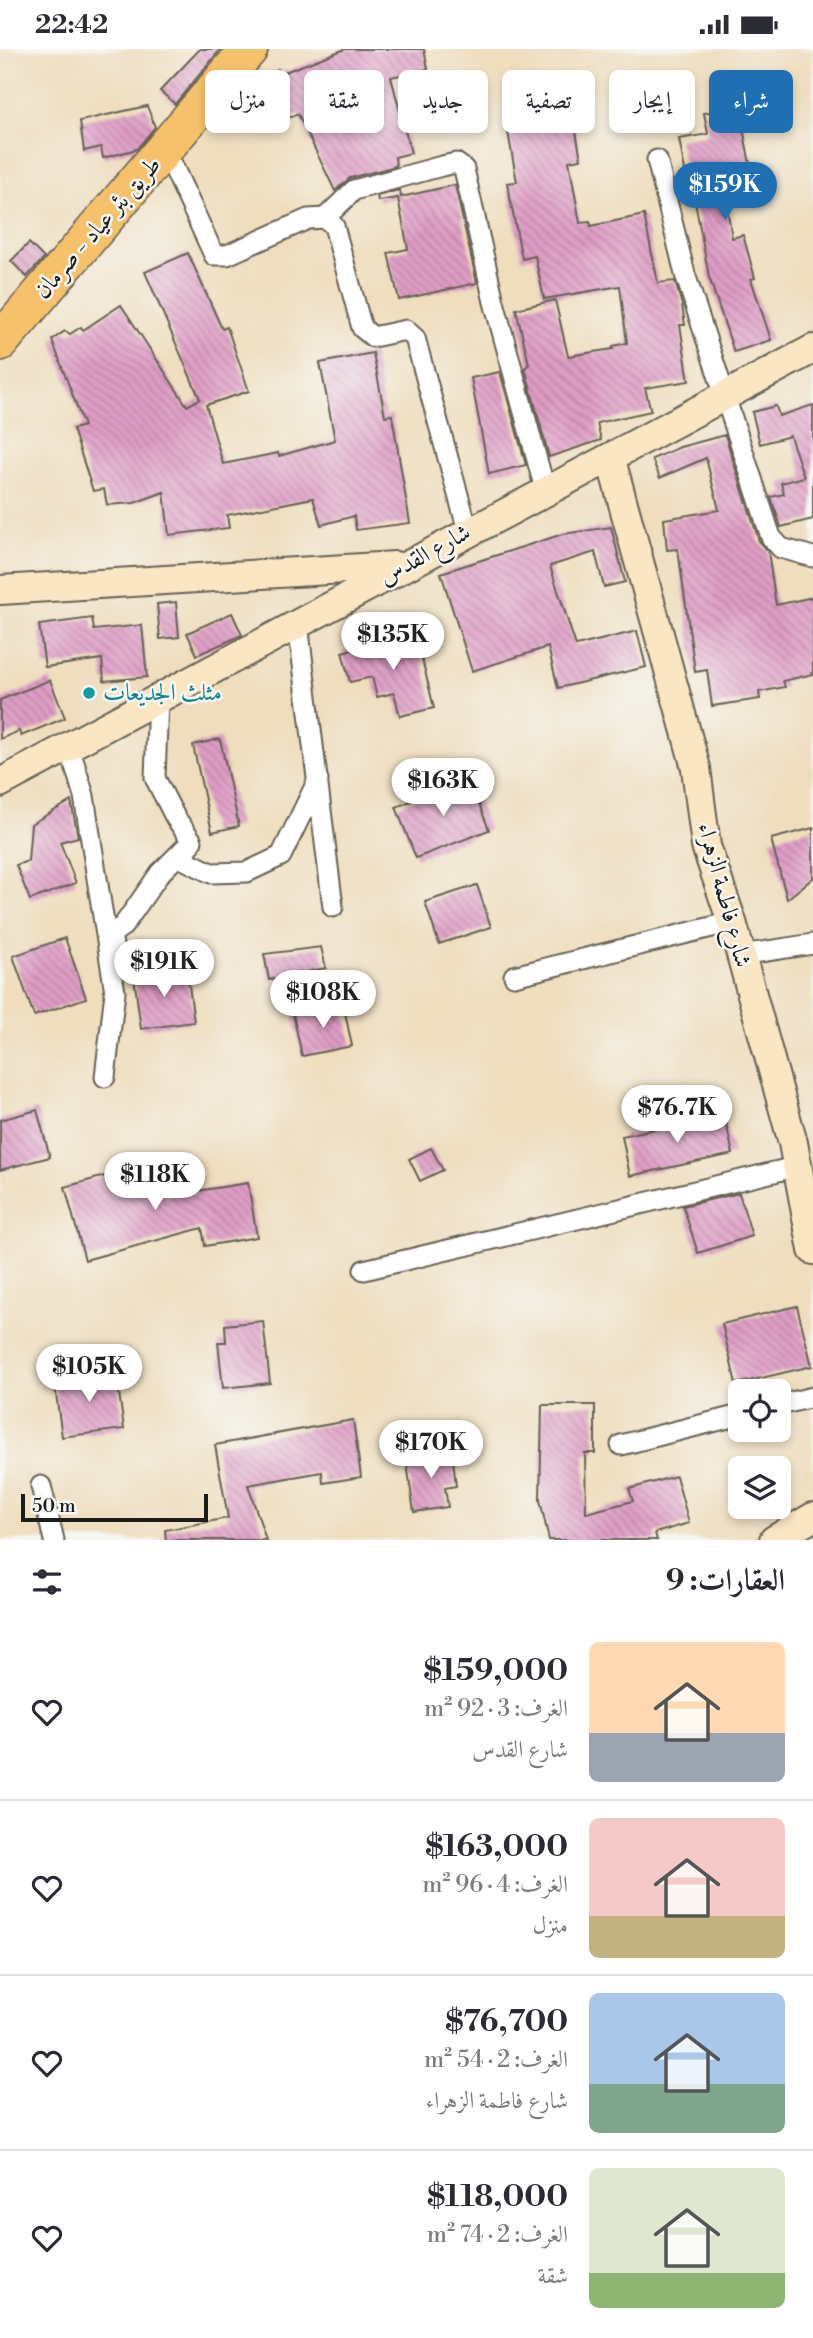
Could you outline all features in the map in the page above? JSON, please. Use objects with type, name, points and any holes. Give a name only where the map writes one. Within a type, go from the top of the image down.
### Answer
[{"type":"highway","name":"طريق بئر عياد - صرمان","points":[[0,342],[249,49]]},
{"type":"street","points":[[165,149],[214,255],[228,255],[308,219],[325,218],[354,190],[456,163],[464,169],[494,302],[546,493]]},
{"type":"street","points":[[657,160],[685,274],[771,537],[781,548],[813,557]]},
{"type":"street","points":[[325,218],[339,234],[362,328],[373,337],[406,330],[415,338],[468,531]]},
{"type":"street","name":"شارع القدس","points":[[0,783],[468,531],[611,460],[813,349]]},
{"type":"street","name":"شارع فاطمة الزهراء","points":[[611,460],[696,768],[706,846],[733,922],[800,1150],[813,1250]]},
{"type":"street","points":[[0,590],[405,566]]},
{"type":"street","points":[[298,624],[333,908]]},
{"type":"street","points":[[158,699],[155,778],[175,817],[192,841]]},
{"type":"street","points":[[69,746],[84,796],[115,992]]},
{"type":"street","points":[[192,841],[183,859],[211,873],[247,872],[281,856],[318,778]]},
{"type":"street","points":[[106,1077],[115,992],[111,934],[123,926],[160,873],[192,841]]},
{"type":"street","points":[[514,976],[733,922]]},
{"type":"street","points":[[741,955],[813,944]]},
{"type":"street","points":[[364,1270],[800,1150]]},
{"type":"street","points":[[791,1402],[813,1397]]},
{"type":"street","points":[[621,1445],[728,1418]]},
{"type":"street","points":[[41,1486],[54,1540]]},
{"type":"street","points":[[774,1540],[813,1517]]},
{"type":"building","points":[[200,49],[221,49],[175,104],[160,91]]},
{"type":"building","points":[[345,49],[424,49],[428,69],[398,70],[398,75],[391,77],[398,104],[398,133],[406,133],[411,153],[395,157],[396,166],[350,178],[335,191],[307,133],[384,133],[384,70],[304,70],[304,126],[298,114],[290,117],[290,70]]},
{"type":"building","points":[[147,106],[155,127],[137,149],[103,158],[101,147],[84,151],[80,121]]},
{"type":"building","points":[[709,112],[709,133],[744,133],[755,190],[725,195],[732,238],[743,235],[755,278],[751,279],[771,340],[734,352],[709,277],[692,185],[688,186],[679,139],[708,134],[704,113]]},
{"type":"building","points":[[508,133],[576,133],[581,159],[569,161],[580,223],[590,222],[591,226],[644,215],[658,283],[675,281],[685,325],[680,325],[689,381],[645,388],[651,411],[597,423],[601,440],[549,457],[525,368],[529,364],[516,309],[555,300],[568,356],[613,349],[613,346],[627,343],[620,286],[544,299],[535,256],[522,259],[507,183],[517,182]]},
{"type":"building","points":[[455,185],[477,283],[399,300],[388,253],[408,249],[398,198],[378,201],[377,196],[400,190],[401,197]]},
{"type":"building","points":[[29,243],[44,258],[27,277],[11,261]]},
{"type":"building","points":[[188,253],[222,329],[227,327],[249,391],[206,405],[223,464],[278,453],[279,456],[335,440],[320,363],[373,353],[385,416],[392,415],[410,523],[356,530],[354,516],[321,525],[313,498],[227,515],[229,528],[169,535],[164,492],[134,503],[107,505],[104,489],[93,491],[73,429],[84,426],[52,340],[65,331],[70,334],[81,327],[83,330],[121,305],[187,406],[200,399],[145,272]]},
{"type":"building","points":[[500,372],[526,465],[489,474],[471,378]]},
{"type":"building","points":[[813,405],[813,519],[781,527],[771,497],[784,494],[781,483],[804,477],[790,436],[760,444],[752,412],[776,406],[779,416]]},
{"type":"building","points":[[725,435],[759,541],[768,551],[776,605],[813,597],[813,674],[783,681],[785,687],[759,692],[760,699],[712,706],[707,670],[695,672],[678,549],[667,550],[664,519],[719,510],[706,458],[660,478],[652,459],[680,447]]},
{"type":"building","points":[[611,527],[625,582],[604,587],[595,552],[550,566],[576,646],[637,631],[646,667],[558,688],[548,647],[472,671],[441,573],[563,534]]},
{"type":"building","points":[[176,602],[179,637],[160,639],[157,604]]},
{"type":"building","points":[[232,613],[242,635],[197,655],[187,633]]},
{"type":"building","points":[[92,618],[94,630],[142,625],[147,677],[104,681],[102,659],[45,667],[39,625]]},
{"type":"building","points":[[416,634],[434,708],[400,716],[394,693],[377,697],[372,677],[350,682],[342,652]]},
{"type":"building","points":[[50,680],[65,718],[21,736],[19,731],[0,739],[0,700]]},
{"type":"building","points":[[220,739],[239,826],[212,832],[193,745]]},
{"type":"building","points":[[469,778],[489,830],[416,858],[396,807]]},
{"type":"building","points":[[71,801],[78,837],[60,842],[76,883],[30,900],[16,865],[28,861],[31,824]]},
{"type":"building","points":[[813,828],[813,878],[787,899],[771,839]]},
{"type":"building","points":[[477,885],[491,927],[439,944],[425,902]]},
{"type":"building","points":[[65,938],[86,998],[34,1016],[13,956]]},
{"type":"building","points":[[321,947],[326,968],[269,980],[264,954]]},
{"type":"building","points":[[187,970],[194,1022],[141,1029],[134,977]]},
{"type":"building","points":[[343,1003],[352,1046],[302,1056],[293,1014]]},
{"type":"building","points":[[37,1110],[50,1157],[0,1170],[0,1120]]},
{"type":"building","points":[[724,1114],[733,1154],[630,1176],[622,1136]]},
{"type":"building","points":[[431,1148],[443,1170],[420,1181],[409,1159]]},
{"type":"building","points":[[156,1162],[165,1196],[248,1183],[257,1237],[205,1246],[202,1228],[85,1260],[65,1187]]},
{"type":"building","points":[[739,1193],[752,1236],[698,1253],[683,1206]]},
{"type":"building","points":[[797,1306],[812,1366],[757,1379],[735,1379],[722,1324]]},
{"type":"building","points":[[263,1321],[270,1383],[223,1388],[218,1342],[226,1342],[225,1325]]},
{"type":"building","points":[[116,1371],[124,1429],[62,1437],[54,1379]]},
{"type":"building","points":[[542,1405],[595,1405],[595,1453],[585,1453],[586,1513],[633,1501],[629,1489],[676,1476],[689,1523],[655,1533],[657,1540],[549,1540],[540,1500]]},
{"type":"building","points":[[353,1420],[361,1477],[323,1483],[322,1472],[248,1485],[266,1540],[166,1540],[165,1530],[228,1518],[215,1445]]},
{"type":"building","points":[[452,1451],[456,1486],[445,1488],[448,1507],[414,1512],[406,1457]]},
{"type":"place","name":"مثلث الجديعات","points":[[89,693]]}]
